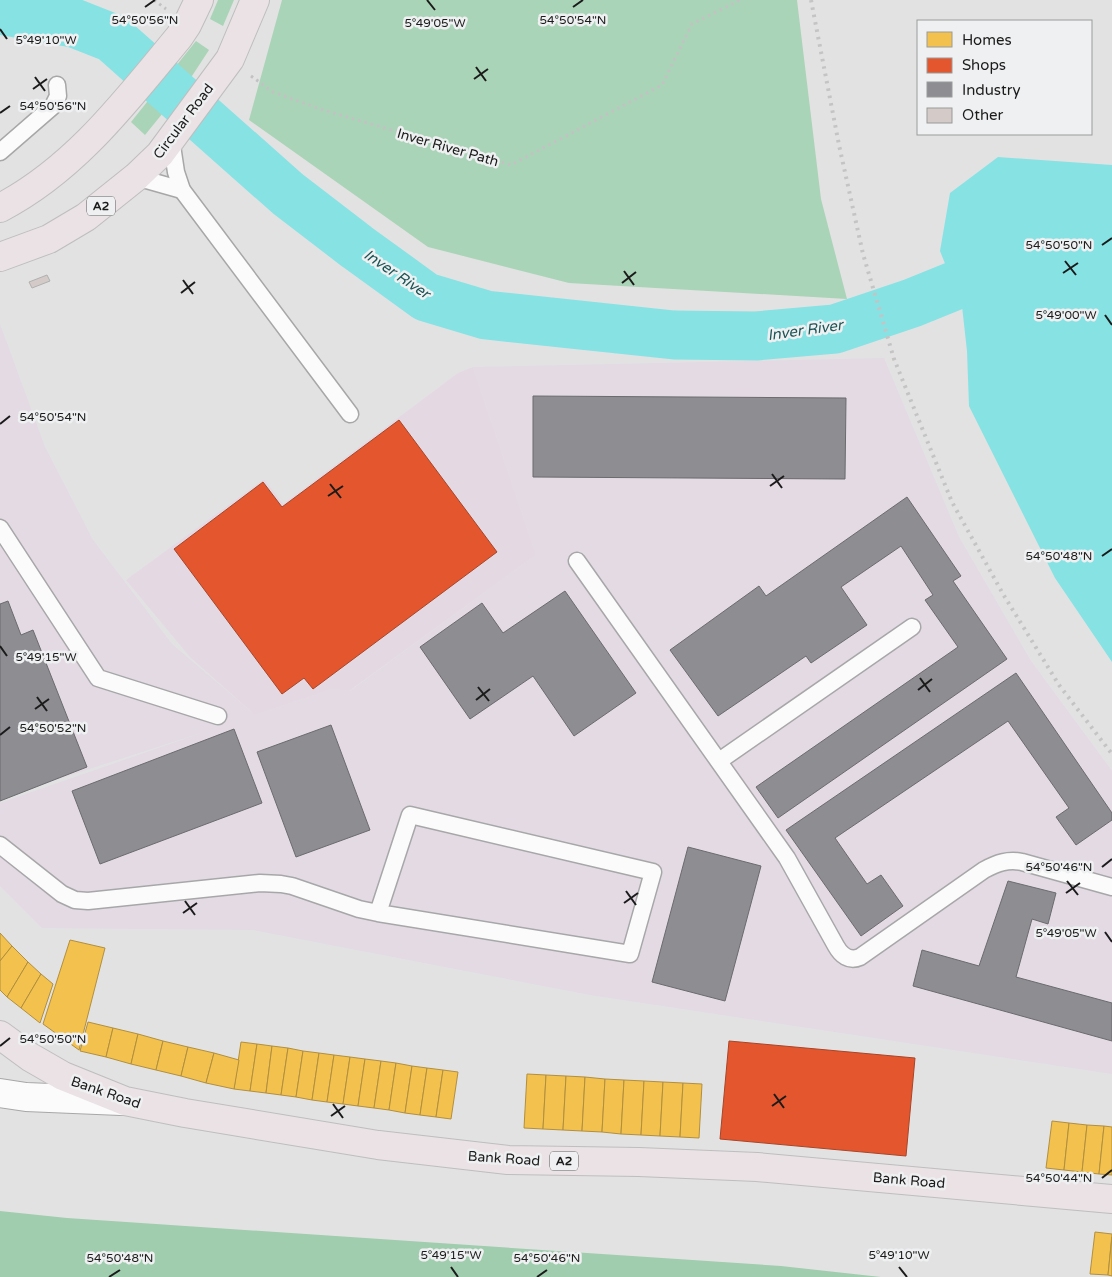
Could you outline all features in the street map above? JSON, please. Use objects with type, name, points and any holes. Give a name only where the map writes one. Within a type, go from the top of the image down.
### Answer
[{"type":"main road","points":[[0,207],[19,198],[84,147],[128,99],[179,37],[199,0]]},
{"type":"main road","name":"Circular Road","points":[[0,257],[49,239],[86,217],[136,177],[160,154],[223,68],[255,0]]},
{"type":"main road","name":"Bank Road","points":[[0,1035],[30,1057],[63,1076],[125,1102],[185,1114],[378,1145],[508,1160],[639,1162],[757,1167],[1112,1199]]},
{"type":"street","points":[[0,1093],[26,1097],[125,1102]]},
{"type":"lane","points":[[0,152],[53,106],[58,96],[57,85]]},
{"type":"lane","points":[[172,137],[176,172],[182,190],[350,414]]},
{"type":"lane","points":[[136,177],[182,190]]},
{"type":"lane","points":[[0,528],[98,678],[218,716]]},
{"type":"lane","points":[[577,561],[787,858],[837,948],[847,958],[856,959],[860,957],[976,876],[1001,862],[1010,860],[1022,862],[1112,887]]},
{"type":"lane","points":[[719,761],[912,628]]},
{"type":"lane","points":[[0,845],[62,894],[75,900],[88,901],[270,883],[292,886],[359,909],[378,913],[630,954],[653,872],[410,816],[378,913]]},
{"type":"path","name":"Inver River Path","points":[[223,68],[273,92],[320,110],[511,166],[662,85],[692,24],[740,0]]},
{"type":"shaded area","points":[[0,324],[45,447],[93,540],[172,644],[255,715],[332,689],[350,691],[536,555],[473,367],[884,358],[959,537],[1031,661],[1112,771],[1112,1074],[590,995],[253,930],[42,928],[0,886],[0,803],[210,730],[0,798]]},
{"type":"shaded area","points":[[473,367],[536,555],[349,691],[332,689],[255,715],[190,657],[126,580],[264,479],[283,504],[458,373]]},
{"type":"green space","points":[[218,0],[234,0],[223,26],[210,19]]},
{"type":"green space","points":[[282,0],[797,0],[821,199],[847,299],[569,283],[428,247],[249,120]]},
{"type":"green space","points":[[196,41],[209,50],[188,82],[145,135],[131,122]]},
{"type":"green space","points":[[0,1211],[67,1218],[781,1266],[881,1277],[0,1277]]},
{"type":"water","points":[[998,157],[1112,165],[1112,662],[1055,578],[969,406],[967,351],[962,306],[940,251],[950,193]]},
{"type":"building: Homes","points":[[0,933],[12,946],[0,961]]},
{"type":"building: Homes","points":[[70,940],[105,948],[79,1050],[43,1024]]},
{"type":"building: Homes","points":[[12,946],[28,962],[7,997],[0,990],[0,961]]},
{"type":"building: Homes","points":[[28,962],[41,974],[21,1008],[7,997]]},
{"type":"building: Homes","points":[[41,974],[53,984],[40,1023],[21,1008]]},
{"type":"building: Homes","points":[[88,1022],[113,1028],[106,1057],[80,1051]]},
{"type":"building: Homes","points":[[113,1028],[138,1034],[131,1064],[106,1057]]},
{"type":"building: Homes","points":[[138,1034],[163,1041],[156,1070],[131,1064]]},
{"type":"building: Homes","points":[[163,1041],[188,1047],[181,1076],[156,1070]]},
{"type":"building: Homes","points":[[241,1042],[257,1044],[250,1091],[234,1089]]},
{"type":"building: Homes","points":[[257,1044],[272,1046],[266,1093],[250,1091]]},
{"type":"building: Homes","points":[[272,1046],[288,1048],[281,1095],[266,1093]]},
{"type":"building: Homes","points":[[188,1047],[214,1053],[206,1083],[181,1076]]},
{"type":"building: Homes","points":[[288,1048],[303,1051],[296,1097],[281,1095]]},
{"type":"building: Homes","points":[[303,1051],[319,1053],[312,1100],[296,1097]]},
{"type":"building: Homes","points":[[214,1053],[239,1060],[234,1089],[206,1083]]},
{"type":"building: Homes","points":[[319,1053],[334,1055],[327,1102],[312,1100]]},
{"type":"building: Homes","points":[[334,1055],[350,1057],[343,1104],[327,1102]]},
{"type":"building: Homes","points":[[350,1057],[365,1059],[358,1106],[343,1104]]},
{"type":"building: Homes","points":[[365,1059],[381,1061],[374,1108],[358,1106]]},
{"type":"building: Homes","points":[[381,1061],[396,1063],[389,1110],[374,1108]]},
{"type":"building: Homes","points":[[396,1063],[412,1066],[405,1113],[389,1110]]},
{"type":"building: Homes","points":[[412,1066],[427,1068],[420,1115],[405,1113]]},
{"type":"building: Homes","points":[[427,1068],[443,1070],[436,1117],[420,1115]]},
{"type":"building: Homes","points":[[443,1070],[458,1072],[451,1119],[436,1117]]},
{"type":"building: Homes","points":[[527,1074],[546,1075],[543,1129],[524,1128]]},
{"type":"building: Homes","points":[[546,1075],[566,1076],[563,1130],[543,1129]]},
{"type":"building: Homes","points":[[566,1076],[585,1077],[582,1131],[563,1130]]},
{"type":"building: Homes","points":[[585,1077],[605,1079],[602,1132],[582,1131]]},
{"type":"building: Homes","points":[[605,1079],[624,1080],[621,1134],[602,1132]]},
{"type":"building: Homes","points":[[624,1080],[644,1081],[641,1135],[621,1134]]},
{"type":"building: Homes","points":[[644,1081],[663,1082],[660,1136],[641,1135]]},
{"type":"building: Homes","points":[[663,1082],[683,1083],[680,1137],[660,1136]]},
{"type":"building: Homes","points":[[683,1083],[702,1084],[699,1138],[680,1137]]},
{"type":"building: Homes","points":[[1052,1121],[1069,1123],[1064,1170],[1046,1168]]},
{"type":"building: Homes","points":[[1069,1123],[1087,1125],[1082,1172],[1064,1170]]},
{"type":"building: Homes","points":[[1087,1125],[1104,1126],[1099,1174],[1082,1172]]},
{"type":"building: Homes","points":[[1104,1126],[1112,1127],[1112,1175],[1099,1174]]},
{"type":"building: Homes","points":[[1095,1232],[1112,1234],[1108,1275],[1090,1274]]},
{"type":"building: Homes","points":[[1112,1237],[1112,1276],[1108,1275]]},
{"type":"building: Shops","points":[[399,420],[497,552],[313,689],[304,678],[282,694],[174,549],[263,482],[282,507]]},
{"type":"building: Shops","points":[[729,1041],[915,1058],[906,1156],[720,1139]]},
{"type":"building: Industry","points":[[533,396],[846,398],[845,479],[533,477]]},
{"type":"building: Industry","points":[[907,497],[961,576],[953,581],[1007,659],[778,818],[756,787],[958,647],[925,600],[933,595],[901,546],[841,587],[867,625],[811,663],[806,656],[718,716],[670,650],[759,586],[766,596]]},
{"type":"building: Industry","points":[[565,591],[636,693],[574,736],[533,676],[470,719],[420,647],[482,603],[503,633]]},
{"type":"building: Industry","points":[[8,601],[21,635],[33,630],[87,767],[0,801],[0,604]]},
{"type":"building: Industry","points":[[1016,673],[1112,813],[1112,820],[1076,845],[1056,817],[1069,808],[1008,721],[835,838],[867,884],[881,875],[903,906],[861,936],[786,830]]},
{"type":"building: Industry","points":[[331,725],[370,830],[296,857],[257,752]]},
{"type":"building: Industry","points":[[234,729],[262,803],[100,864],[72,791]]},
{"type":"building: Industry","points":[[688,847],[761,866],[725,1001],[652,982]]},
{"type":"building: Industry","points":[[1008,881],[1056,893],[1048,924],[1032,919],[1016,977],[1112,1003],[1112,1041],[913,986],[922,950],[979,966]]},
{"type":"building: Other","points":[[47,275],[50,281],[32,288],[29,282]]},
{"type":"waterway","name":"Inver River","points":[[0,10],[74,23],[112,38],[288,194],[357,247],[426,297],[486,315],[674,335],[756,336],[835,329],[912,303],[954,286]]},
{"type":"railway","points":[[811,0],[839,145],[863,254],[894,359],[952,502],[1003,594],[1059,685],[1112,754]]}]
